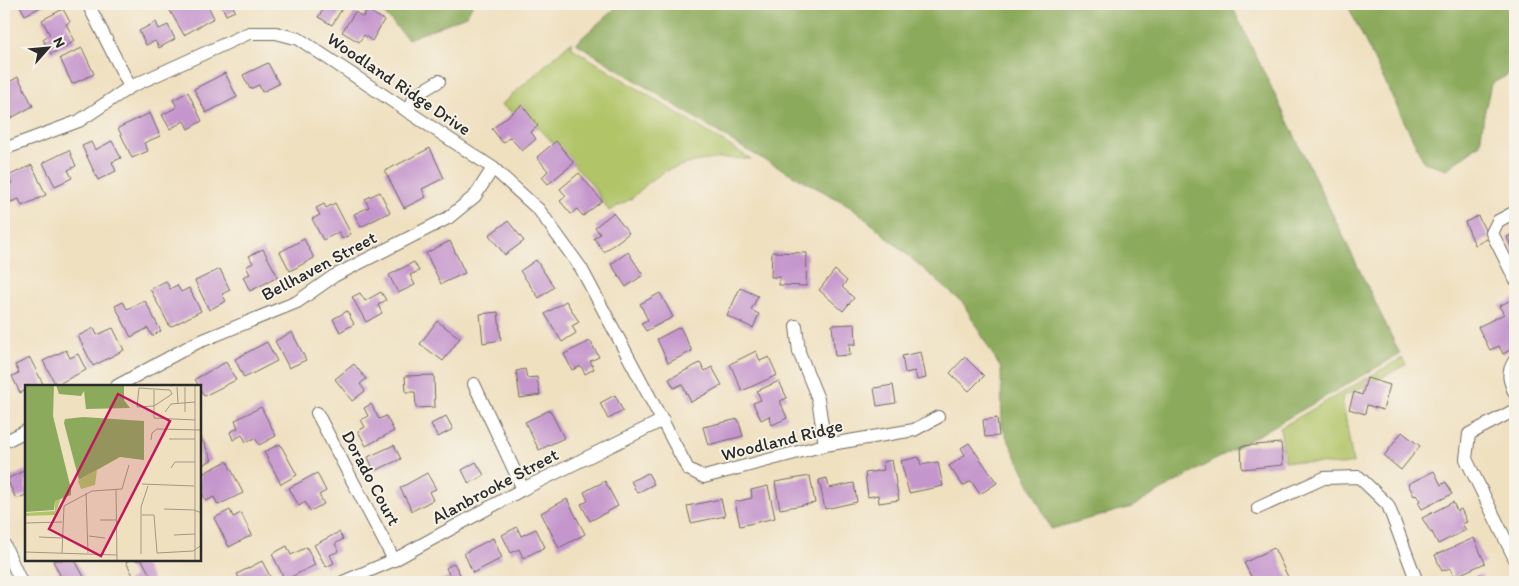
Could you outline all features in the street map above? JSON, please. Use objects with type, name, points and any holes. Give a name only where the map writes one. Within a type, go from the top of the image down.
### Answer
[{"type":"street","points":[[88,4],[130,87]]},
{"type":"street","name":"Woodland Ridge Drive","points":[[4,149],[78,121],[130,87],[249,33],[276,33],[299,39],[493,168],[539,210],[581,268],[663,420]]},
{"type":"street","points":[[407,110],[417,94],[439,81]]},
{"type":"street","name":"Bellhaven Street","points":[[123,385],[196,343],[297,302],[334,276],[448,218],[475,196],[493,168]]},
{"type":"street","points":[[1515,212],[1498,221],[1492,233],[1515,279]]},
{"type":"street","points":[[796,326],[799,352],[818,399],[825,445]]},
{"type":"street","points":[[1515,360],[1508,373],[1510,384],[1515,394]]},
{"type":"street","points":[[474,384],[523,489]]},
{"type":"street","points":[[1515,410],[1469,434],[1466,458],[1515,559]]},
{"type":"street","name":"Dorado Court","points":[[317,413],[394,560]]},
{"type":"street","name":"Woodland Ridge","points":[[663,420],[688,469],[704,477],[825,445],[914,430],[938,416]]},
{"type":"street","name":"Alanbrooke Street","points":[[343,582],[394,560],[523,489],[663,420]]},
{"type":"street","points":[[4,442],[25,432]]},
{"type":"street","points":[[1258,508],[1324,478],[1359,477],[1388,505],[1417,582]]},
{"type":"street","points":[[4,544],[21,582]]},
{"type":"green space","points":[[375,4],[473,4],[466,16],[408,39]]},
{"type":"green space","points":[[620,4],[1231,4],[1400,354],[1132,507],[1051,529],[1002,427],[1001,369],[963,303],[852,207],[743,148],[576,43]]},
{"type":"green space","points":[[1347,4],[1515,4],[1515,71],[1491,84],[1480,144],[1447,169],[1424,162]]},
{"type":"green space","points":[[571,42],[572,48],[751,159],[721,158],[693,162],[665,171],[632,198],[609,211],[590,182],[540,129],[501,105]]},
{"type":"green space","points":[[1402,358],[1406,365],[1342,397],[1353,463],[1342,465],[1285,461],[1280,428]]},
{"type":"building","points":[[19,4],[47,4],[25,15]]},
{"type":"building","points":[[166,4],[207,4],[214,18],[184,35]]},
{"type":"building","points":[[221,4],[232,4],[235,11],[226,15]]},
{"type":"building","points":[[315,4],[345,4],[332,25],[318,17],[324,9]]},
{"type":"building","points":[[63,9],[70,22],[66,24],[75,41],[51,54],[43,39],[50,35],[42,20]]},
{"type":"building","points":[[367,10],[384,20],[372,41],[364,35],[359,42],[342,32],[355,12],[363,17]]},
{"type":"building","points":[[156,22],[159,29],[168,25],[175,39],[159,48],[155,41],[146,45],[139,31]]},
{"type":"building","points":[[82,48],[94,74],[72,84],[60,58]]},
{"type":"building","points":[[268,63],[279,84],[262,92],[259,85],[250,89],[243,75]]},
{"type":"building","points":[[225,73],[237,97],[206,113],[194,89]]},
{"type":"building","points":[[18,77],[33,106],[4,122],[4,85]]},
{"type":"building","points":[[188,92],[202,121],[188,129],[184,121],[170,129],[162,115],[177,107],[173,100]]},
{"type":"building","points":[[522,105],[538,126],[531,132],[536,139],[522,151],[510,137],[503,143],[492,129]]},
{"type":"building","points":[[150,113],[160,136],[144,143],[148,151],[132,158],[118,128]]},
{"type":"building","points":[[112,141],[121,158],[112,162],[116,171],[98,180],[82,146],[91,142],[95,150]]},
{"type":"building","points":[[556,141],[574,163],[548,184],[542,177],[548,171],[537,157]]},
{"type":"building","points":[[430,148],[444,178],[422,189],[426,197],[404,208],[385,171]]},
{"type":"building","points":[[69,150],[76,166],[68,170],[72,178],[55,186],[43,163]]},
{"type":"building","points":[[32,165],[46,195],[22,206],[19,199],[11,202],[4,187],[12,183],[8,176]]},
{"type":"building","points":[[579,173],[602,201],[583,216],[577,209],[571,214],[560,201],[566,196],[560,189]]},
{"type":"building","points":[[380,192],[390,212],[361,227],[354,214],[369,207],[365,199]]},
{"type":"building","points":[[335,203],[351,234],[342,239],[339,232],[323,240],[312,219],[320,215],[316,208],[324,204],[326,208]]},
{"type":"building","points":[[613,213],[629,233],[604,252],[594,238],[600,234],[595,227]]},
{"type":"building","points":[[1478,216],[1489,238],[1475,245],[1465,222]]},
{"type":"building","points":[[508,221],[524,241],[505,255],[489,235]]},
{"type":"building","points":[[1515,233],[1515,256],[1507,237]]},
{"type":"building","points":[[304,239],[314,258],[290,271],[280,252]]},
{"type":"building","points":[[450,241],[465,273],[441,284],[426,253]]},
{"type":"building","points":[[263,249],[278,277],[250,291],[243,277],[250,274],[246,267],[253,263],[249,256]]},
{"type":"building","points":[[628,252],[643,275],[626,287],[611,264]]},
{"type":"building","points":[[772,252],[807,253],[806,286],[779,285],[780,277],[771,277]]},
{"type":"building","points":[[536,260],[554,287],[539,298],[520,271]]},
{"type":"building","points":[[414,262],[419,271],[410,275],[415,285],[398,293],[389,275]]},
{"type":"building","points":[[220,269],[230,290],[222,294],[226,301],[209,310],[195,281]]},
{"type":"building","points":[[835,270],[847,281],[842,287],[854,298],[843,311],[819,290]]},
{"type":"building","points":[[166,281],[170,289],[177,285],[181,292],[189,288],[201,311],[170,327],[150,289]]},
{"type":"building","points":[[740,288],[758,296],[751,310],[759,314],[753,328],[727,316]]},
{"type":"building","points":[[381,292],[386,300],[378,305],[382,313],[366,322],[352,297],[360,293],[365,301]]},
{"type":"building","points":[[660,293],[673,317],[646,331],[641,323],[648,320],[640,304]]},
{"type":"building","points":[[1515,298],[1515,347],[1503,354],[1499,346],[1490,350],[1478,327],[1504,314],[1499,306]]},
{"type":"building","points":[[145,301],[161,331],[152,336],[148,328],[131,337],[115,306],[123,302],[127,309]]},
{"type":"building","points":[[566,301],[579,322],[572,326],[576,333],[562,342],[545,314]]},
{"type":"building","points":[[347,311],[354,324],[340,332],[333,319]]},
{"type":"building","points":[[498,312],[501,340],[483,343],[480,314]]},
{"type":"building","points":[[437,321],[460,338],[443,361],[420,344]]},
{"type":"building","points":[[855,324],[856,344],[849,344],[850,355],[835,356],[832,325]]},
{"type":"building","points":[[680,327],[692,351],[668,363],[657,339]]},
{"type":"building","points":[[94,328],[97,335],[113,328],[124,350],[93,366],[78,336]]},
{"type":"building","points":[[292,332],[306,360],[289,368],[275,341]]},
{"type":"building","points":[[590,341],[599,357],[590,361],[594,369],[585,374],[581,366],[572,370],[564,354]]},
{"type":"building","points":[[267,342],[277,361],[244,378],[235,359]]},
{"type":"building","points":[[66,350],[70,358],[78,354],[86,370],[56,385],[43,361]]},
{"type":"building","points":[[756,351],[760,361],[769,357],[777,375],[742,391],[730,364]]},
{"type":"building","points":[[921,352],[926,378],[917,380],[915,371],[905,373],[902,356]]},
{"type":"building","points":[[965,357],[984,376],[969,391],[950,373]]},
{"type":"building","points":[[30,358],[44,385],[25,385],[25,390],[20,393],[12,376],[19,373],[15,365]]},
{"type":"building","points":[[226,362],[236,380],[204,396],[201,385],[198,385],[195,379]]},
{"type":"building","points":[[700,363],[705,371],[712,367],[722,385],[691,402],[682,384],[674,388],[669,379]]},
{"type":"building","points":[[354,364],[366,379],[360,384],[365,391],[352,401],[335,379]]},
{"type":"building","points":[[525,369],[527,378],[537,377],[540,395],[520,398],[516,371]]},
{"type":"building","points":[[434,375],[435,407],[416,408],[415,392],[406,392],[405,376]]},
{"type":"building","points":[[1367,378],[1390,385],[1383,410],[1367,405],[1365,414],[1349,409],[1354,392],[1362,395]]},
{"type":"building","points":[[779,381],[787,398],[780,401],[787,418],[772,425],[769,416],[761,420],[753,403],[761,400],[757,391]]},
{"type":"building","points":[[893,385],[896,403],[877,406],[874,388]]},
{"type":"building","points":[[615,395],[623,411],[608,419],[600,403]]},
{"type":"building","points":[[371,404],[379,419],[386,416],[394,431],[366,446],[358,431],[365,427],[361,420],[368,416],[364,408]]},
{"type":"building","points":[[261,407],[276,436],[259,445],[255,438],[246,442],[242,435],[233,440],[230,432],[238,428],[235,420]]},
{"type":"building","points":[[550,410],[564,438],[539,450],[525,422]]},
{"type":"building","points":[[446,416],[453,429],[438,437],[431,424]]},
{"type":"building","points":[[997,418],[999,436],[985,437],[983,420]]},
{"type":"building","points":[[738,419],[743,436],[708,445],[703,427]]},
{"type":"building","points":[[1402,432],[1420,446],[1401,470],[1384,456]]},
{"type":"building","points":[[201,438],[212,460],[201,466]]},
{"type":"building","points":[[969,443],[997,483],[980,494],[971,481],[963,486],[949,466],[965,455],[961,448]]},
{"type":"building","points":[[1281,443],[1283,465],[1242,469],[1241,446]]},
{"type":"building","points":[[280,444],[297,475],[281,484],[264,452]]},
{"type":"building","points":[[394,445],[401,459],[374,471],[368,457]]},
{"type":"building","points":[[919,457],[921,465],[938,462],[943,486],[909,493],[901,461]]},
{"type":"building","points":[[892,460],[899,500],[879,503],[878,495],[868,497],[865,473],[884,470],[883,462]]},
{"type":"building","points":[[227,461],[243,493],[218,505],[214,497],[206,501],[201,490],[201,474]]},
{"type":"building","points":[[476,462],[484,475],[469,484],[462,470]]},
{"type":"building","points":[[25,470],[25,495],[16,499],[7,479]]},
{"type":"building","points":[[1434,471],[1441,485],[1446,482],[1452,494],[1422,509],[1418,502],[1420,501],[1419,499],[1416,495],[1414,496],[1408,484]]},
{"type":"building","points":[[317,473],[326,491],[319,495],[324,504],[310,511],[305,502],[299,506],[289,488]]},
{"type":"building","points":[[427,473],[436,489],[429,492],[433,500],[412,511],[400,488]]},
{"type":"building","points":[[648,473],[654,484],[637,493],[631,481]]},
{"type":"building","points":[[810,476],[815,503],[780,509],[775,482]]},
{"type":"building","points":[[827,478],[829,488],[854,483],[857,502],[825,509],[819,480]]},
{"type":"building","points":[[605,481],[618,506],[590,521],[581,504],[588,501],[584,492]]},
{"type":"building","points":[[768,486],[775,518],[740,526],[735,502],[752,498],[751,490]]},
{"type":"building","points":[[567,499],[585,534],[559,548],[541,513]]},
{"type":"building","points":[[721,499],[725,516],[691,523],[687,506]]},
{"type":"building","points":[[1453,502],[1457,511],[1461,509],[1467,522],[1462,524],[1466,530],[1438,544],[1422,518]]},
{"type":"building","points":[[230,510],[233,517],[241,513],[252,535],[229,547],[214,518]]},
{"type":"building","points":[[517,527],[521,536],[536,529],[545,547],[523,558],[519,549],[511,553],[502,535]]},
{"type":"building","points":[[339,532],[343,539],[335,544],[339,551],[330,555],[334,563],[326,567],[314,545]]},
{"type":"building","points":[[493,538],[502,558],[473,573],[464,553]]},
{"type":"building","points":[[1474,538],[1485,563],[1454,577],[1450,568],[1442,571],[1435,555]]},
{"type":"building","points":[[287,546],[291,555],[307,547],[315,565],[285,580],[272,554]]},
{"type":"building","points":[[1274,548],[1289,579],[1282,582],[1254,582],[1244,563]]},
{"type":"building","points":[[53,561],[76,561],[84,577],[73,582],[51,582],[61,577]]},
{"type":"building","points":[[143,561],[154,582],[128,582],[134,577],[126,562]]},
{"type":"building","points":[[262,561],[273,582],[241,582],[237,574]]},
{"type":"building","points":[[454,563],[464,582],[437,582],[450,576],[446,568]]},
{"type":"building","points":[[1481,574],[1483,582],[1464,582]]}]
